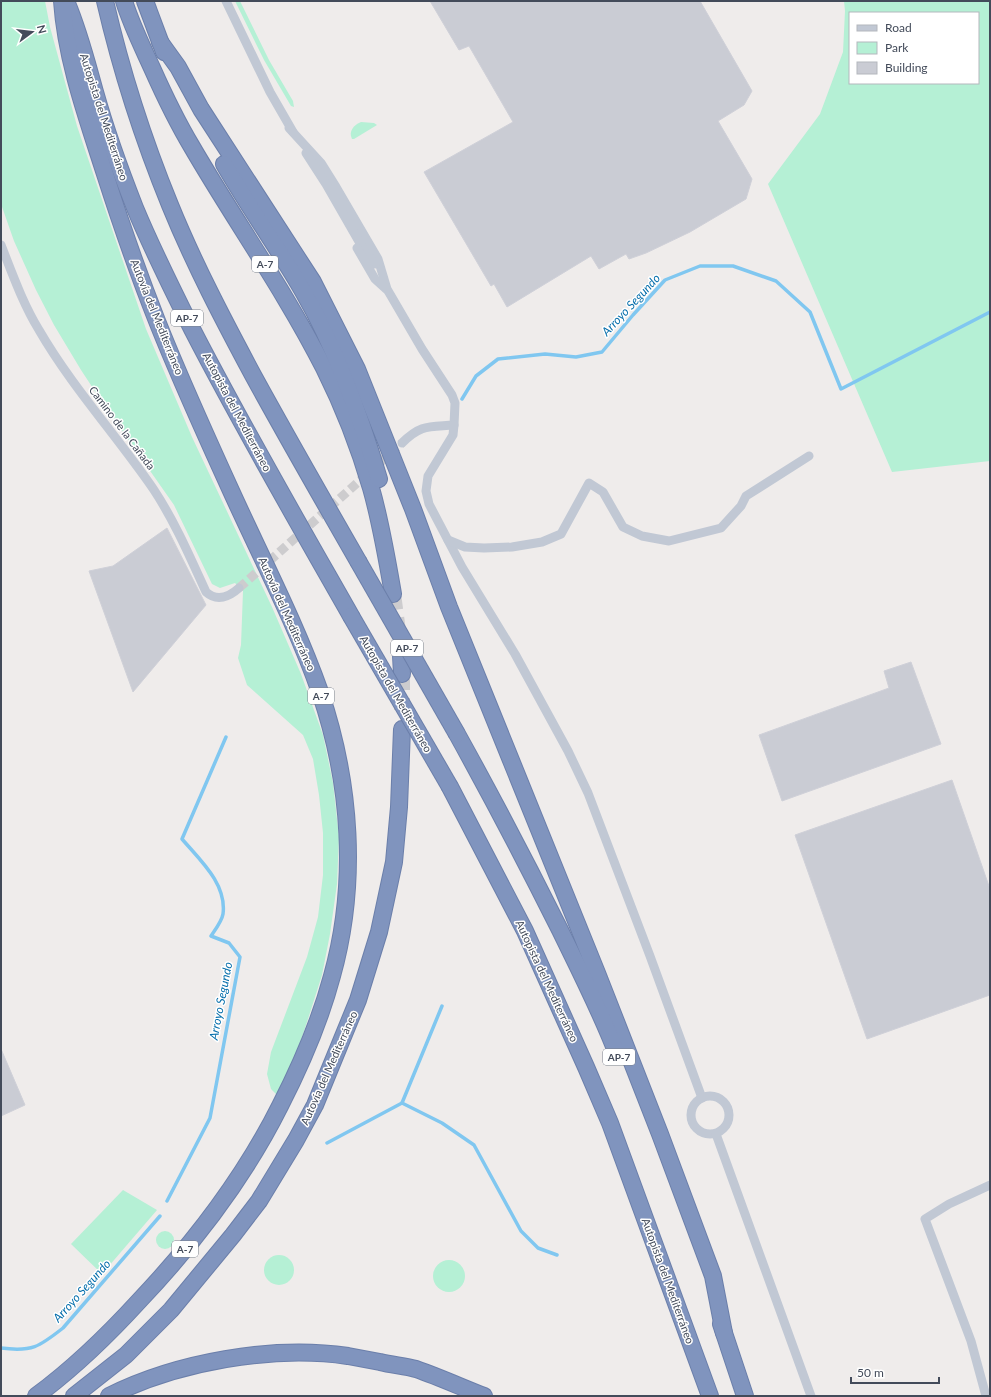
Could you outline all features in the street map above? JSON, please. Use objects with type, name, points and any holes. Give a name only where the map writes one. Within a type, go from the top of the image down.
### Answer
[{"type":"highway","name":"Autovía del Mediterráneo","points":[[36,1396],[61,1378],[110,1333],[183,1252],[234,1185],[271,1125],[305,1054],[332,976],[340,939],[346,896],[348,854],[347,817],[335,742],[320,693],[291,621],[199,419],[158,324],[139,274],[88,123],[73,68],[64,27],[62,1]]},
{"type":"highway","name":"Autopista del Mediterráneo","points":[[66,1],[76,24],[95,94],[113,149],[136,209],[159,261],[212,368],[280,491],[450,787],[525,931],[610,1123],[710,1396]]},
{"type":"highway","name":"AP-7","points":[[105,1],[117,50],[141,128],[170,205],[202,277],[239,350],[297,456],[457,734],[501,813],[542,892],[615,1048],[671,1190],[746,1396]]},
{"type":"highway","name":"A-7","points":[[124,1],[138,38],[156,77],[192,147],[256,249],[292,310],[324,368],[351,427],[371,488],[383,538],[393,594]]},
{"type":"highway","points":[[145,1],[160,42],[187,97],[228,171],[304,294],[329,341],[353,398],[367,438],[379,480],[385,502],[383,538]]},
{"type":"highway","points":[[160,42],[178,67],[201,110],[313,282],[357,369],[413,509],[452,614],[660,1134],[713,1276],[724,1333]]},
{"type":"highway","points":[[401,656],[402,674]]},
{"type":"highway","name":"Autovía del Mediterráneo","points":[[74,1396],[126,1355],[171,1310],[233,1235],[258,1201],[296,1140],[315,1105],[358,1000],[379,932],[394,862],[399,807],[402,729]]},
{"type":"highway","points":[[109,1396],[150,1379],[189,1367],[262,1354],[306,1353],[347,1356],[415,1369],[484,1396]]},
{"type":"street","points":[[226,1],[289,128],[326,184],[365,252],[381,272]]},
{"type":"street","points":[[289,128],[325,169],[378,259],[387,289],[422,349],[452,395],[455,403],[453,436],[428,476],[426,491],[429,504],[462,567],[515,654],[568,751],[588,793],[702,1098]]},
{"type":"street","points":[[306,152],[306,162],[367,267],[375,279],[387,289]]},
{"type":"street","name":"Camino de la Cañada","points":[[1,245],[38,330],[69,377],[154,491],[181,536],[206,592],[213,597],[222,598],[230,596],[239,588]]},
{"type":"street","points":[[402,443],[413,432],[424,428],[454,426]]},
{"type":"street","points":[[448,540],[465,547],[484,548],[512,547],[542,542],[560,534],[589,482],[603,492],[623,527],[642,536],[669,541],[721,528],[740,506],[746,496],[809,456]]},
{"type":"street","points":[[712,1096],[717,1097],[724,1101],[729,1111],[730,1119],[725,1128],[716,1134],[706,1134],[698,1130],[693,1123],[691,1115],[693,1106],[702,1098],[712,1096]]},
{"type":"street","points":[[716,1134],[811,1396]]},
{"type":"street","points":[[986,1396],[971,1341],[924,1219],[949,1204],[990,1185]]},
{"type":"green space","points":[[1,1],[45,1],[50,27],[77,126],[146,329],[192,437],[272,607],[301,674],[323,735],[333,783],[339,837],[337,884],[330,934],[322,975],[292,1067],[277,1095],[271,1089],[267,1074],[271,1052],[307,957],[318,917],[323,875],[323,833],[313,759],[303,735],[247,685],[238,658],[241,645],[243,591],[235,583],[220,588],[212,584],[174,505],[106,408],[54,325],[36,290],[14,241],[1,204]]},
{"type":"green space","points":[[235,1],[240,1],[269,60],[293,101],[294,107],[291,106],[264,60]]},
{"type":"green space","points":[[844,1],[990,1],[990,461],[892,472],[768,184],[820,114],[843,52]]},
{"type":"green space","points":[[361,122],[374,123],[377,125],[352,139],[352,129]]},
{"type":"green space","points":[[123,1190],[157,1210],[102,1274],[71,1244]]},
{"type":"green space","points":[[165,1231],[171,1234],[174,1240],[171,1246],[165,1249],[159,1246],[156,1240],[159,1234]]},
{"type":"green space","points":[[279,1255],[290,1259],[294,1270],[290,1281],[279,1285],[268,1281],[264,1270],[268,1259]]},
{"type":"green space","points":[[446,1260],[452,1260],[461,1264],[465,1276],[461,1288],[452,1292],[446,1292],[437,1288],[433,1279],[433,1273],[437,1264]]},
{"type":"building","points":[[430,1],[700,1],[752,91],[744,105],[718,121],[752,179],[746,199],[690,232],[646,253],[629,259],[626,254],[599,269],[591,256],[507,307],[494,284],[491,286],[424,172],[513,122],[469,46],[459,50]]},
{"type":"building","points":[[167,528],[206,605],[133,692],[89,571],[113,566]]},
{"type":"building","points":[[911,662],[941,744],[782,801],[759,735],[889,688],[884,671]]},
{"type":"building","points":[[952,780],[990,889],[990,995],[867,1039],[795,835]]},
{"type":"building","points":[[1,1049],[25,1105],[1,1116]]},
{"type":"waterway","name":"Arroyo Segundo","points":[[462,399],[476,376],[498,359],[545,354],[576,357],[602,352],[665,280],[700,266],[733,266],[776,281],[810,312],[841,389],[990,312]]},
{"type":"waterway","name":"Arroyo Segundo","points":[[167,1201],[210,1118],[240,957],[229,943],[211,936],[223,914],[221,893],[211,873],[182,839],[226,737]]},
{"type":"waterway","points":[[402,1103],[442,1006]]},
{"type":"waterway","points":[[327,1143],[402,1103],[442,1123],[474,1145],[521,1231],[538,1248],[557,1255]]},
{"type":"waterway","name":"Arroyo Segundo","points":[[1,1348],[20,1349],[35,1347],[48,1340],[63,1328],[160,1216]]},
{"type":"tunnel","points":[[239,588],[402,443]]},
{"type":"tunnel","points":[[393,594],[398,631]]},
{"type":"tunnel","points":[[402,674],[402,710]]}]
